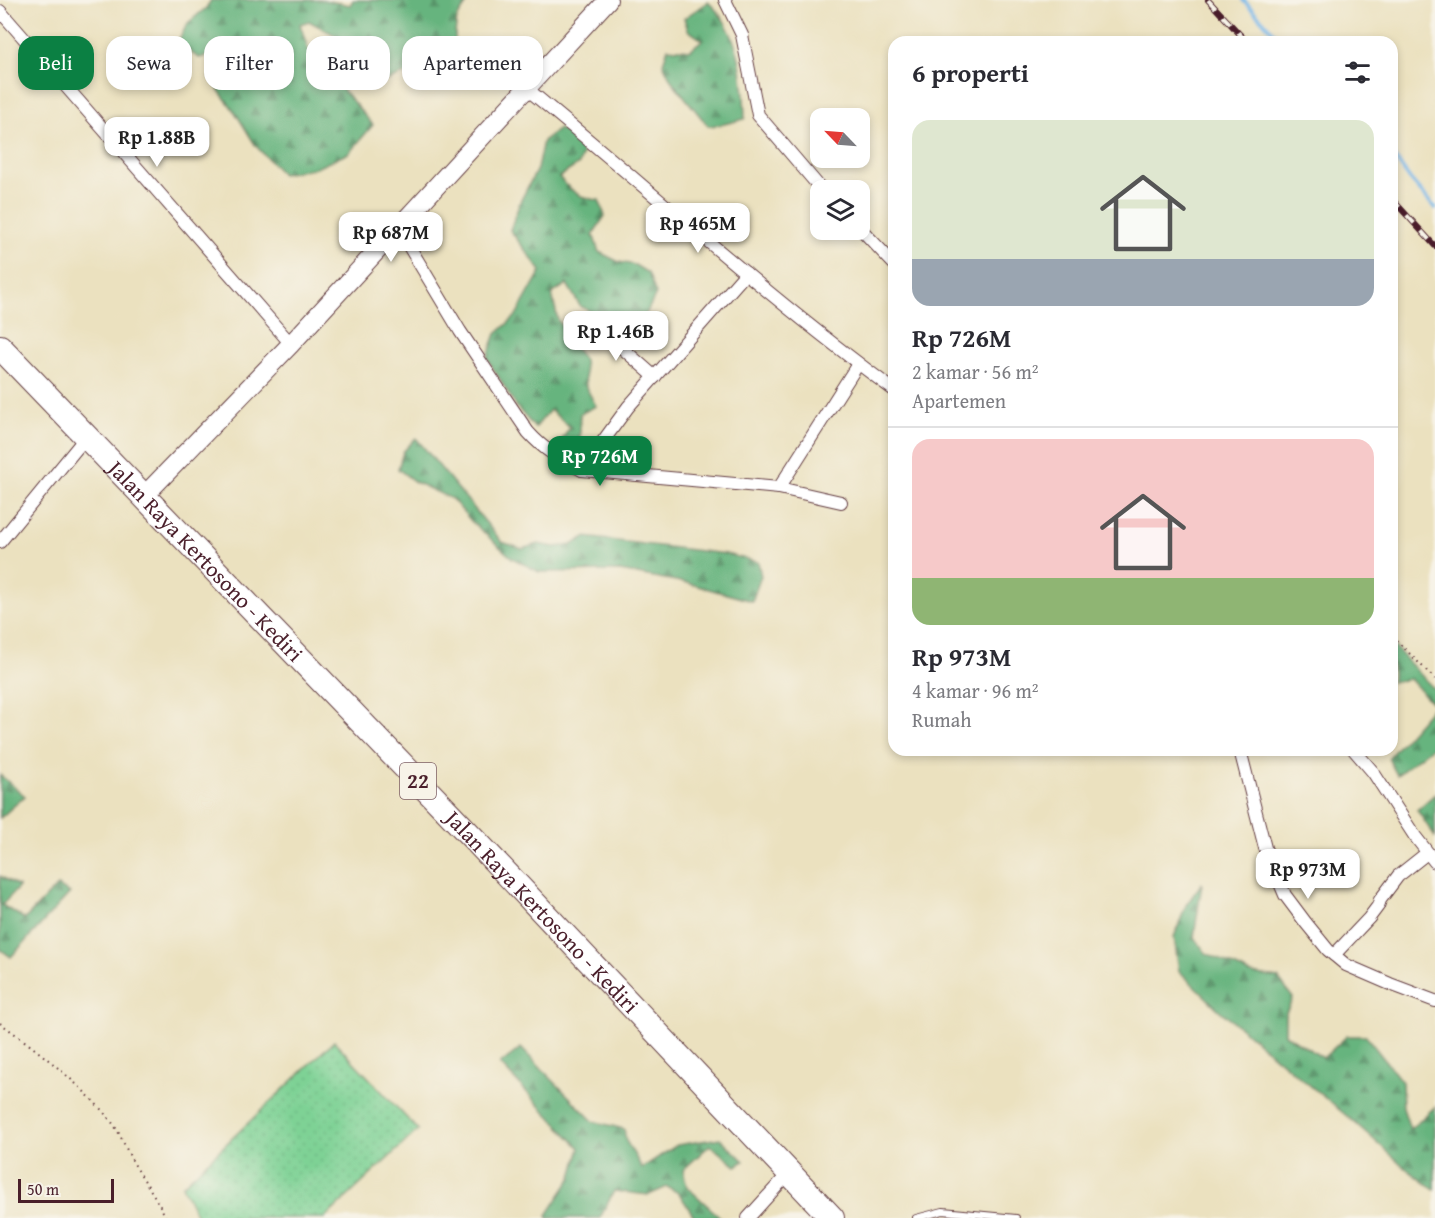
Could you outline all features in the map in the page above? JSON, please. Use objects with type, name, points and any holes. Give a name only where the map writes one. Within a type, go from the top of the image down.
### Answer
[{"type":"highway","name":"Jalan Raya Kertosono - Kediri","points":[[0,347],[480,844],[832,1218]]},
{"type":"street","points":[[543,69],[608,0]]},
{"type":"street","points":[[725,0],[742,35],[758,115],[813,180]]},
{"type":"street","points":[[0,11],[291,344]]},
{"type":"street","points":[[143,497],[291,344],[523,90]]},
{"type":"street","points":[[527,90],[746,273],[888,386]]},
{"type":"street","points":[[398,228],[460,331],[528,432],[539,444],[559,459],[582,470],[779,488],[842,502]]},
{"type":"street","points":[[870,239],[888,258]]},
{"type":"street","points":[[582,470],[628,407],[746,273]]},
{"type":"street","points":[[596,325],[655,377]]},
{"type":"street","points":[[779,488],[858,364]]},
{"type":"street","points":[[0,542],[86,437]]},
{"type":"street","points":[[1242,756],[1265,848],[1285,895],[1328,950],[1346,965],[1435,1001]]},
{"type":"street","points":[[1334,955],[1369,918],[1398,876],[1431,857],[1373,772],[1359,756]]},
{"type":"street","points":[[748,1218],[789,1173]]},
{"type":"lane","points":[[916,1218],[943,1211],[1016,1218]]},
{"type":"path","points":[[1398,642],[1435,679]]},
{"type":"path","points":[[0,1023],[29,1044],[81,1089],[112,1123],[122,1137],[132,1161],[156,1196],[166,1218]]},
{"type":"green space","points":[[211,0],[323,0],[350,5],[353,0],[469,0],[457,18],[455,36],[402,36],[402,75],[390,79],[390,36],[337,36],[309,21],[300,24],[306,43],[306,90],[343,90],[373,125],[349,153],[316,168],[282,174],[256,146],[219,90],[294,90],[294,36],[204,36],[204,57],[199,58],[192,54],[192,36],[181,36],[188,23],[207,7]]},
{"type":"green space","points":[[708,2],[728,27],[734,41],[742,72],[745,119],[708,126],[671,80],[663,63],[668,48],[690,50],[702,40],[688,30],[684,18]]},
{"type":"green space","points":[[559,129],[573,136],[583,153],[579,164],[559,177],[576,193],[586,198],[599,200],[605,216],[593,234],[599,252],[619,262],[635,265],[648,273],[656,294],[646,314],[630,325],[616,325],[580,306],[567,284],[552,294],[558,320],[584,360],[586,387],[596,406],[580,414],[580,449],[570,457],[556,449],[570,427],[550,410],[535,428],[516,406],[487,358],[496,334],[515,317],[541,271],[510,230],[520,202],[537,169],[543,141]]},
{"type":"green space","points":[[416,438],[502,542],[522,549],[538,544],[555,547],[572,545],[585,537],[726,554],[758,562],[761,576],[752,601],[687,583],[620,571],[539,572],[512,558],[472,522],[452,499],[415,482],[398,469],[403,452]]},
{"type":"green space","points":[[1398,650],[1435,690],[1435,745],[1397,775],[1388,758],[1398,756],[1398,746],[1434,705],[1410,679],[1398,681]]},
{"type":"green space","points":[[0,775],[25,796],[0,818]]},
{"type":"green space","points":[[1435,794],[1435,837],[1417,810]]},
{"type":"green space","points":[[0,876],[19,887],[2,905],[25,919],[57,886],[70,893],[11,957],[0,949]]},
{"type":"green space","points":[[1202,883],[1194,937],[1206,953],[1251,974],[1278,978],[1293,998],[1285,1015],[1285,1034],[1323,1058],[1347,1036],[1366,1036],[1402,1082],[1403,1108],[1410,1129],[1435,1107],[1435,1190],[1408,1170],[1219,1010],[1179,971],[1174,937],[1186,905]]},
{"type":"green space","points":[[334,1041],[418,1130],[325,1218],[198,1218],[182,1186]]},
{"type":"green space","points":[[521,1048],[593,1121],[624,1129],[626,1141],[642,1168],[677,1145],[720,1138],[744,1161],[736,1166],[710,1145],[683,1170],[687,1187],[721,1218],[695,1218],[679,1193],[667,1187],[649,1195],[614,1191],[600,1218],[548,1218],[547,1215],[572,1177],[580,1148],[500,1064]]},
{"type":"waterway","points":[[1243,0],[1277,36]]},
{"type":"waterway","points":[[1398,162],[1435,208]]},
{"type":"railway","points":[[1208,0],[1241,36]]},
{"type":"railway","points":[[1398,206],[1435,246]]}]
